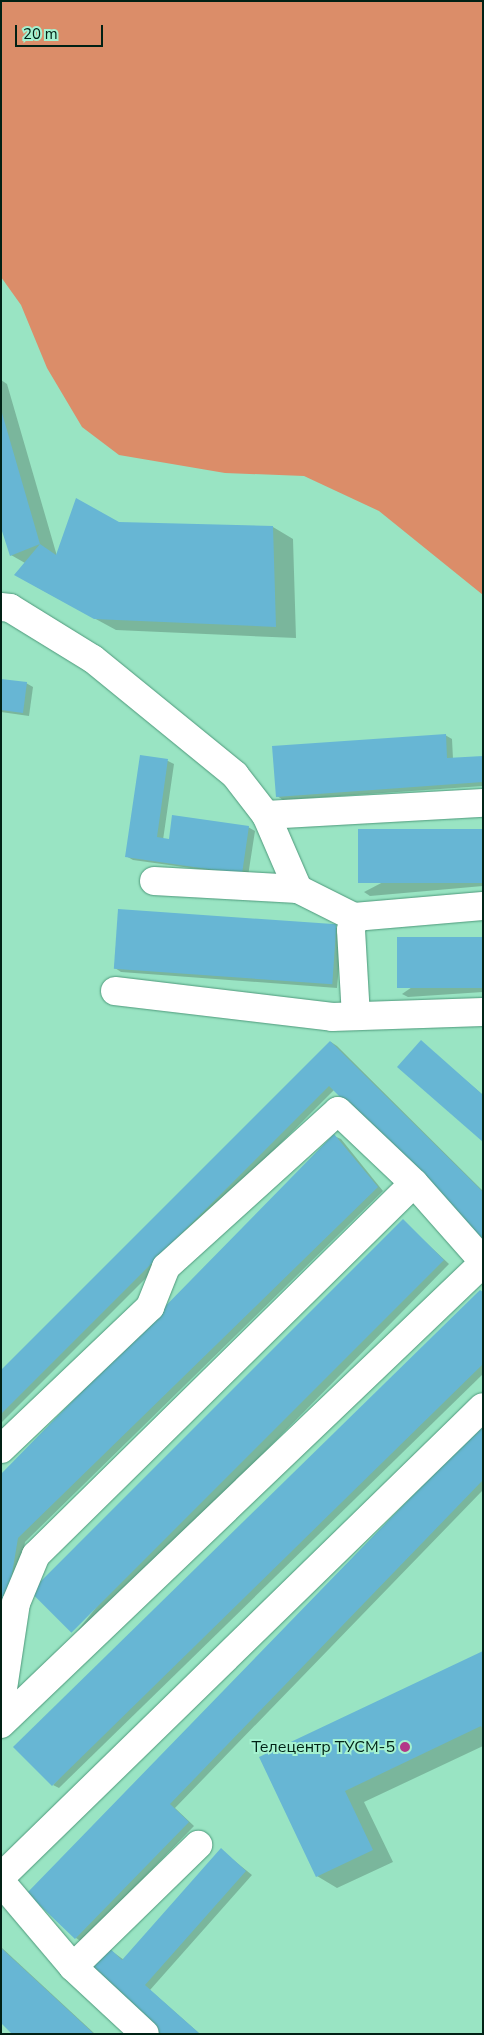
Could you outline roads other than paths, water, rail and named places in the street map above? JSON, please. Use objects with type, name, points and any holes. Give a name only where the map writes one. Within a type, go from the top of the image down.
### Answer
[{"type":"lane","points":[[1,607],[10,608],[93,659],[235,775],[266,816],[298,889]]},
{"type":"lane","points":[[266,816],[483,803]]},
{"type":"lane","points":[[154,881],[298,889],[354,917],[483,906]]},
{"type":"lane","points":[[354,917],[351,930],[356,1016]]},
{"type":"lane","points":[[115,991],[332,1017],[483,1012]]},
{"type":"lane","points":[[1,1449],[150,1307],[166,1267],[338,1111],[414,1183],[483,1262],[1,1724]]},
{"type":"lane","points":[[1,1702],[16,1603],[36,1555],[414,1183]]},
{"type":"lane","points":[[1,1877],[483,1407]]},
{"type":"lane","points":[[73,1967],[198,1845]]},
{"type":"lane","points":[[1,1882],[73,1967],[145,2034]]},
{"type":"place","name":"Телецентр ТУСМ-5","points":[[405,1747]]}]
